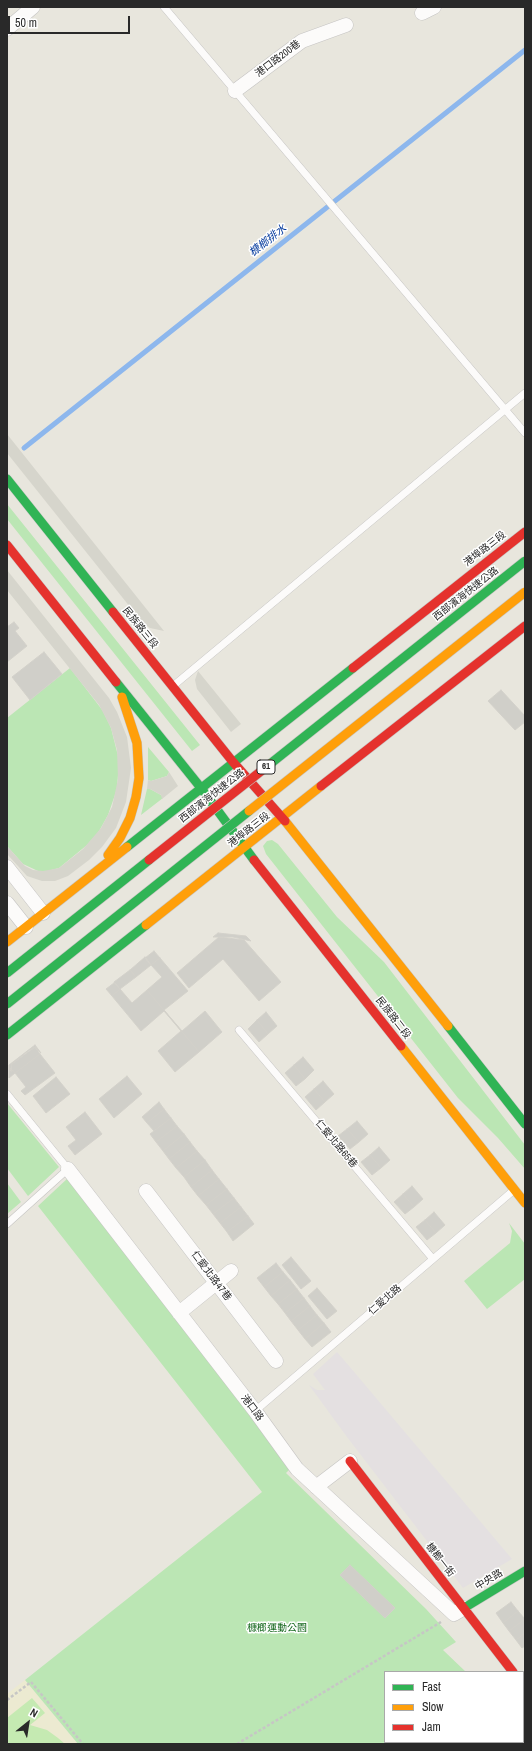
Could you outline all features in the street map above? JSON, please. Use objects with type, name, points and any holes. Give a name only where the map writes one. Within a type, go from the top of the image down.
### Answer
[{"type":"main road","name":"民族路三段","points":[[7,479],[233,762],[282,817]]},
{"type":"main road","name":"港埠路三段","points":[[7,942],[525,532]]},
{"type":"main road","name":"港埠路三段","points":[[459,583],[525,538]]},
{"type":"main road","points":[[7,545],[201,788],[244,848]]},
{"type":"main road","name":"西部濱海快速公路","points":[[7,973],[525,561]]},
{"type":"main road","name":"61","points":[[7,1004],[525,592]]},
{"type":"main road","name":"港埠路三段","points":[[504,641],[525,621]]},
{"type":"main road","name":"港埠路三段","points":[[7,1035],[504,641],[525,626]]},
{"type":"main road","points":[[97,871],[127,825],[134,806],[139,783],[140,765],[137,743],[117,682]]},
{"type":"main road","points":[[282,817],[525,1124]]},
{"type":"main road","name":"民族路二段","points":[[244,848],[525,1203]]},
{"type":"main road","points":[[514,1189],[525,1183]]},
{"type":"main road","points":[[514,1189],[525,1189]]},
{"type":"main road","name":"槺榔一街","points":[[350,1461],[459,1611],[512,1671]]},
{"type":"main road","name":"中央路","points":[[459,1611],[525,1571]]},
{"type":"street","points":[[7,29],[33,7]]},
{"type":"street","name":"港口路200巷","points":[[235,91],[302,41],[346,25]]},
{"type":"street","points":[[7,867],[44,913]]},
{"type":"street","points":[[7,903],[26,927]]},
{"type":"street","name":"港口路","points":[[68,1169],[298,1469],[316,1487],[459,1611]]},
{"type":"street","name":"仁愛北路47巷","points":[[146,1191],[276,1362]]},
{"type":"street","points":[[179,1313],[231,1271]]},
{"type":"street","points":[[316,1487],[350,1461]]},
{"type":"lane","points":[[164,7],[525,433]]},
{"type":"lane","points":[[172,686],[525,393]]},
{"type":"lane","name":"仁愛北路65巷","points":[[239,1030],[433,1259]]},
{"type":"lane","points":[[7,1094],[68,1169],[7,1224]]},
{"type":"lane","name":"仁愛北路","points":[[255,1411],[514,1189]]},
{"type":"path","points":[[237,1744],[459,1611]]},
{"type":"path","points":[[7,1700],[31,1682],[83,1744]]},
{"type":"shaded area","points":[[7,434],[164,631],[150,628],[142,622],[7,453]]},
{"type":"shaded area","points":[[7,570],[109,698],[117,712],[127,737],[131,768],[126,802],[116,828],[102,847],[89,860],[68,876],[55,881],[42,881],[27,876],[7,854],[7,846],[25,866],[33,870],[43,871],[59,868],[83,849],[101,828],[112,807],[118,779],[117,750],[111,728],[99,705],[7,590]]},
{"type":"shaded area","points":[[198,671],[241,724],[231,732],[197,689],[195,680]]},
{"type":"shaded area","points":[[169,772],[178,786],[162,799],[161,795],[147,789],[148,780],[151,781],[167,776]]},
{"type":"shaded area","points":[[337,1352],[512,1559],[463,1588],[309,1385],[317,1390],[325,1390],[313,1374]]},
{"type":"shaded area","points":[[25,1680],[78,1744],[7,1744],[7,1694]]},
{"type":"green space","points":[[7,504],[200,745],[192,751],[7,519]]},
{"type":"green space","points":[[70,668],[103,711],[111,728],[119,760],[117,789],[108,815],[98,833],[87,845],[59,868],[48,871],[38,871],[23,864],[7,846],[7,718]]},
{"type":"green space","points":[[148,747],[169,772],[167,776],[151,781],[148,780]]},
{"type":"green space","points":[[147,789],[161,795],[163,798],[141,815]]},
{"type":"green space","points":[[272,840],[278,844],[337,917],[384,962],[525,1145],[525,1169],[498,1138],[458,1098],[266,854],[263,846],[267,841]]},
{"type":"green space","points":[[7,1103],[59,1167],[28,1196],[7,1168]]},
{"type":"green space","name":"槺榔運動公園","points":[[68,1178],[290,1469],[286,1473],[426,1609],[456,1642],[443,1650],[465,1671],[384,1671],[384,1743],[456,1743],[78,1744],[25,1680],[262,1492],[38,1206]]},
{"type":"green space","points":[[7,1183],[21,1202],[7,1214]]},
{"type":"green space","points":[[509,1223],[525,1244],[525,1279],[487,1309],[464,1281],[510,1243],[512,1231]]},
{"type":"green space","points":[[32,1698],[45,1713],[30,1725],[47,1730],[65,1744],[7,1744],[7,1718]]},
{"type":"building","points":[[14,622],[19,628],[15,631],[27,646],[7,662],[7,627]]},
{"type":"building","points":[[44,652],[62,674],[30,700],[12,677]]},
{"type":"building","points":[[501,690],[525,716],[525,722],[515,730],[488,701]]},
{"type":"building","points":[[218,933],[246,936],[251,941],[233,937],[213,937]]},
{"type":"building","points":[[219,937],[244,940],[281,982],[259,1001],[223,959],[189,988],[177,973]]},
{"type":"building","points":[[154,951],[160,958],[151,965],[145,958]]},
{"type":"building","points":[[145,957],[151,965],[136,977],[130,970]]},
{"type":"building","points":[[160,958],[188,991],[164,1010],[182,1031],[205,1011],[222,1032],[199,1052],[147,990],[162,977],[151,965]]},
{"type":"building","points":[[130,970],[136,977],[120,989],[114,982]]},
{"type":"building","points":[[114,983],[120,989],[112,996],[106,989]]},
{"type":"building","points":[[120,989],[132,1003],[147,990],[199,1052],[175,1072],[158,1051],[181,1031],[164,1011],[141,1031],[112,996]]},
{"type":"building","points":[[266,1012],[277,1026],[268,1034],[257,1020]]},
{"type":"building","points":[[257,1020],[268,1034],[259,1042],[248,1029]]},
{"type":"building","points":[[35,1045],[41,1053],[35,1047],[28,1051],[12,1064],[10,1071],[13,1070],[15,1073],[9,1078],[9,1065]]},
{"type":"building","points":[[35,1047],[40,1054],[15,1073],[13,1070],[11,1072],[12,1064]]},
{"type":"building","points":[[40,1054],[55,1073],[25,1095],[21,1091],[26,1087],[15,1073]]},
{"type":"building","points":[[303,1057],[314,1070],[305,1079],[294,1065]]},
{"type":"building","points":[[294,1065],[305,1079],[296,1086],[285,1073]]},
{"type":"building","points":[[127,1076],[142,1094],[114,1118],[99,1099]]},
{"type":"building","points":[[56,1077],[70,1094],[46,1113],[33,1096]]},
{"type":"building","points":[[323,1081],[334,1094],[325,1102],[314,1089]]},
{"type":"building","points":[[314,1089],[325,1102],[316,1110],[305,1097]]},
{"type":"building","points":[[159,1102],[164,1109],[147,1123],[142,1117]]},
{"type":"building","points":[[164,1109],[171,1118],[154,1131],[147,1123]]},
{"type":"building","points":[[85,1112],[102,1134],[75,1155],[68,1146],[76,1140],[66,1127]]},
{"type":"building","points":[[171,1118],[177,1126],[156,1142],[150,1134]]},
{"type":"building","points":[[357,1121],[368,1134],[359,1142],[347,1129]]},
{"type":"building","points":[[177,1126],[184,1134],[163,1151],[156,1142]]},
{"type":"building","points":[[347,1129],[359,1142],[350,1149],[338,1136]]},
{"type":"building","points":[[184,1134],[190,1142],[169,1159],[163,1151]]},
{"type":"building","points":[[190,1142],[197,1151],[176,1168],[169,1159]]},
{"type":"building","points":[[379,1147],[390,1160],[381,1168],[370,1155]]},
{"type":"building","points":[[197,1151],[205,1160],[184,1177],[176,1168]]},
{"type":"building","points":[[370,1155],[381,1168],[372,1175],[361,1162]]},
{"type":"building","points":[[205,1160],[212,1170],[191,1187],[184,1177]]},
{"type":"building","points":[[212,1170],[219,1179],[198,1196],[191,1187]]},
{"type":"building","points":[[219,1179],[227,1189],[206,1205],[198,1196]]},
{"type":"building","points":[[412,1186],[423,1199],[414,1207],[403,1194]]},
{"type":"building","points":[[227,1189],[234,1198],[213,1214],[206,1205]]},
{"type":"building","points":[[403,1194],[414,1207],[405,1214],[394,1202]]},
{"type":"building","points":[[234,1198],[241,1207],[220,1223],[213,1214]]},
{"type":"building","points":[[241,1207],[248,1216],[227,1232],[220,1223]]},
{"type":"building","points":[[434,1212],[445,1225],[436,1233],[425,1220]]},
{"type":"building","points":[[248,1216],[254,1224],[233,1241],[227,1232]]},
{"type":"building","points":[[425,1220],[436,1233],[427,1240],[416,1227]]},
{"type":"building","points":[[291,1257],[311,1281],[301,1289],[282,1265]]},
{"type":"building","points":[[276,1263],[283,1272],[264,1287],[257,1278]]},
{"type":"building","points":[[283,1272],[290,1280],[271,1296],[264,1287]]},
{"type":"building","points":[[290,1280],[297,1289],[278,1304],[271,1296]]},
{"type":"building","points":[[317,1288],[337,1311],[327,1319],[308,1296]]},
{"type":"building","points":[[297,1289],[304,1298],[285,1313],[278,1304]]},
{"type":"building","points":[[304,1298],[310,1306],[291,1321],[285,1313]]},
{"type":"building","points":[[310,1306],[317,1315],[298,1330],[291,1321]]},
{"type":"building","points":[[317,1315],[324,1323],[305,1339],[298,1330]]},
{"type":"building","points":[[324,1323],[331,1332],[312,1347],[305,1339]]},
{"type":"building","points":[[350,1565],[395,1608],[385,1618],[340,1575]]},
{"type":"building","points":[[511,1602],[518,1611],[503,1623],[496,1613]]},
{"type":"building","points":[[518,1611],[525,1619],[509,1631],[503,1623]]},
{"type":"building","points":[[525,1619],[525,1633],[516,1640],[509,1631]]},
{"type":"building","points":[[525,1633],[525,1646],[522,1648],[516,1640]]},
{"type":"waterway","name":"槺榔排水","points":[[24,448],[525,50]]},
{"type":"traffic: fast","points":[[7,479],[113,612]]},
{"type":"traffic: fast","points":[[270,764],[525,561]]},
{"type":"traffic: fast","points":[[127,847],[353,668]]},
{"type":"traffic: fast","points":[[116,682],[201,788],[254,860]]},
{"type":"traffic: fast","points":[[7,1004],[249,811]]},
{"type":"traffic: fast","points":[[7,973],[149,860]]},
{"type":"traffic: fast","points":[[7,1035],[146,925]]},
{"type":"traffic: fast","points":[[448,1026],[525,1124]]},
{"type":"traffic: fast","points":[[464,1608],[525,1571]]},
{"type":"traffic: slow","points":[[249,811],[525,592]]},
{"type":"traffic: slow","points":[[108,855],[120,838],[130,818],[136,797],[139,778],[137,743],[122,697]]},
{"type":"traffic: slow","points":[[146,925],[321,786]]},
{"type":"traffic: slow","points":[[285,821],[448,1026]]},
{"type":"traffic: slow","points":[[7,942],[127,847]]},
{"type":"traffic: slow","points":[[401,1046],[525,1203]]},
{"type":"traffic: jam","points":[[353,668],[525,532]]},
{"type":"traffic: jam","points":[[7,545],[116,682]]},
{"type":"traffic: jam","points":[[113,612],[233,762],[285,821]]},
{"type":"traffic: jam","points":[[321,786],[525,626]]},
{"type":"traffic: jam","points":[[149,860],[270,764]]},
{"type":"traffic: jam","points":[[254,860],[401,1046]]},
{"type":"traffic: jam","points":[[350,1461],[512,1671]]}]
